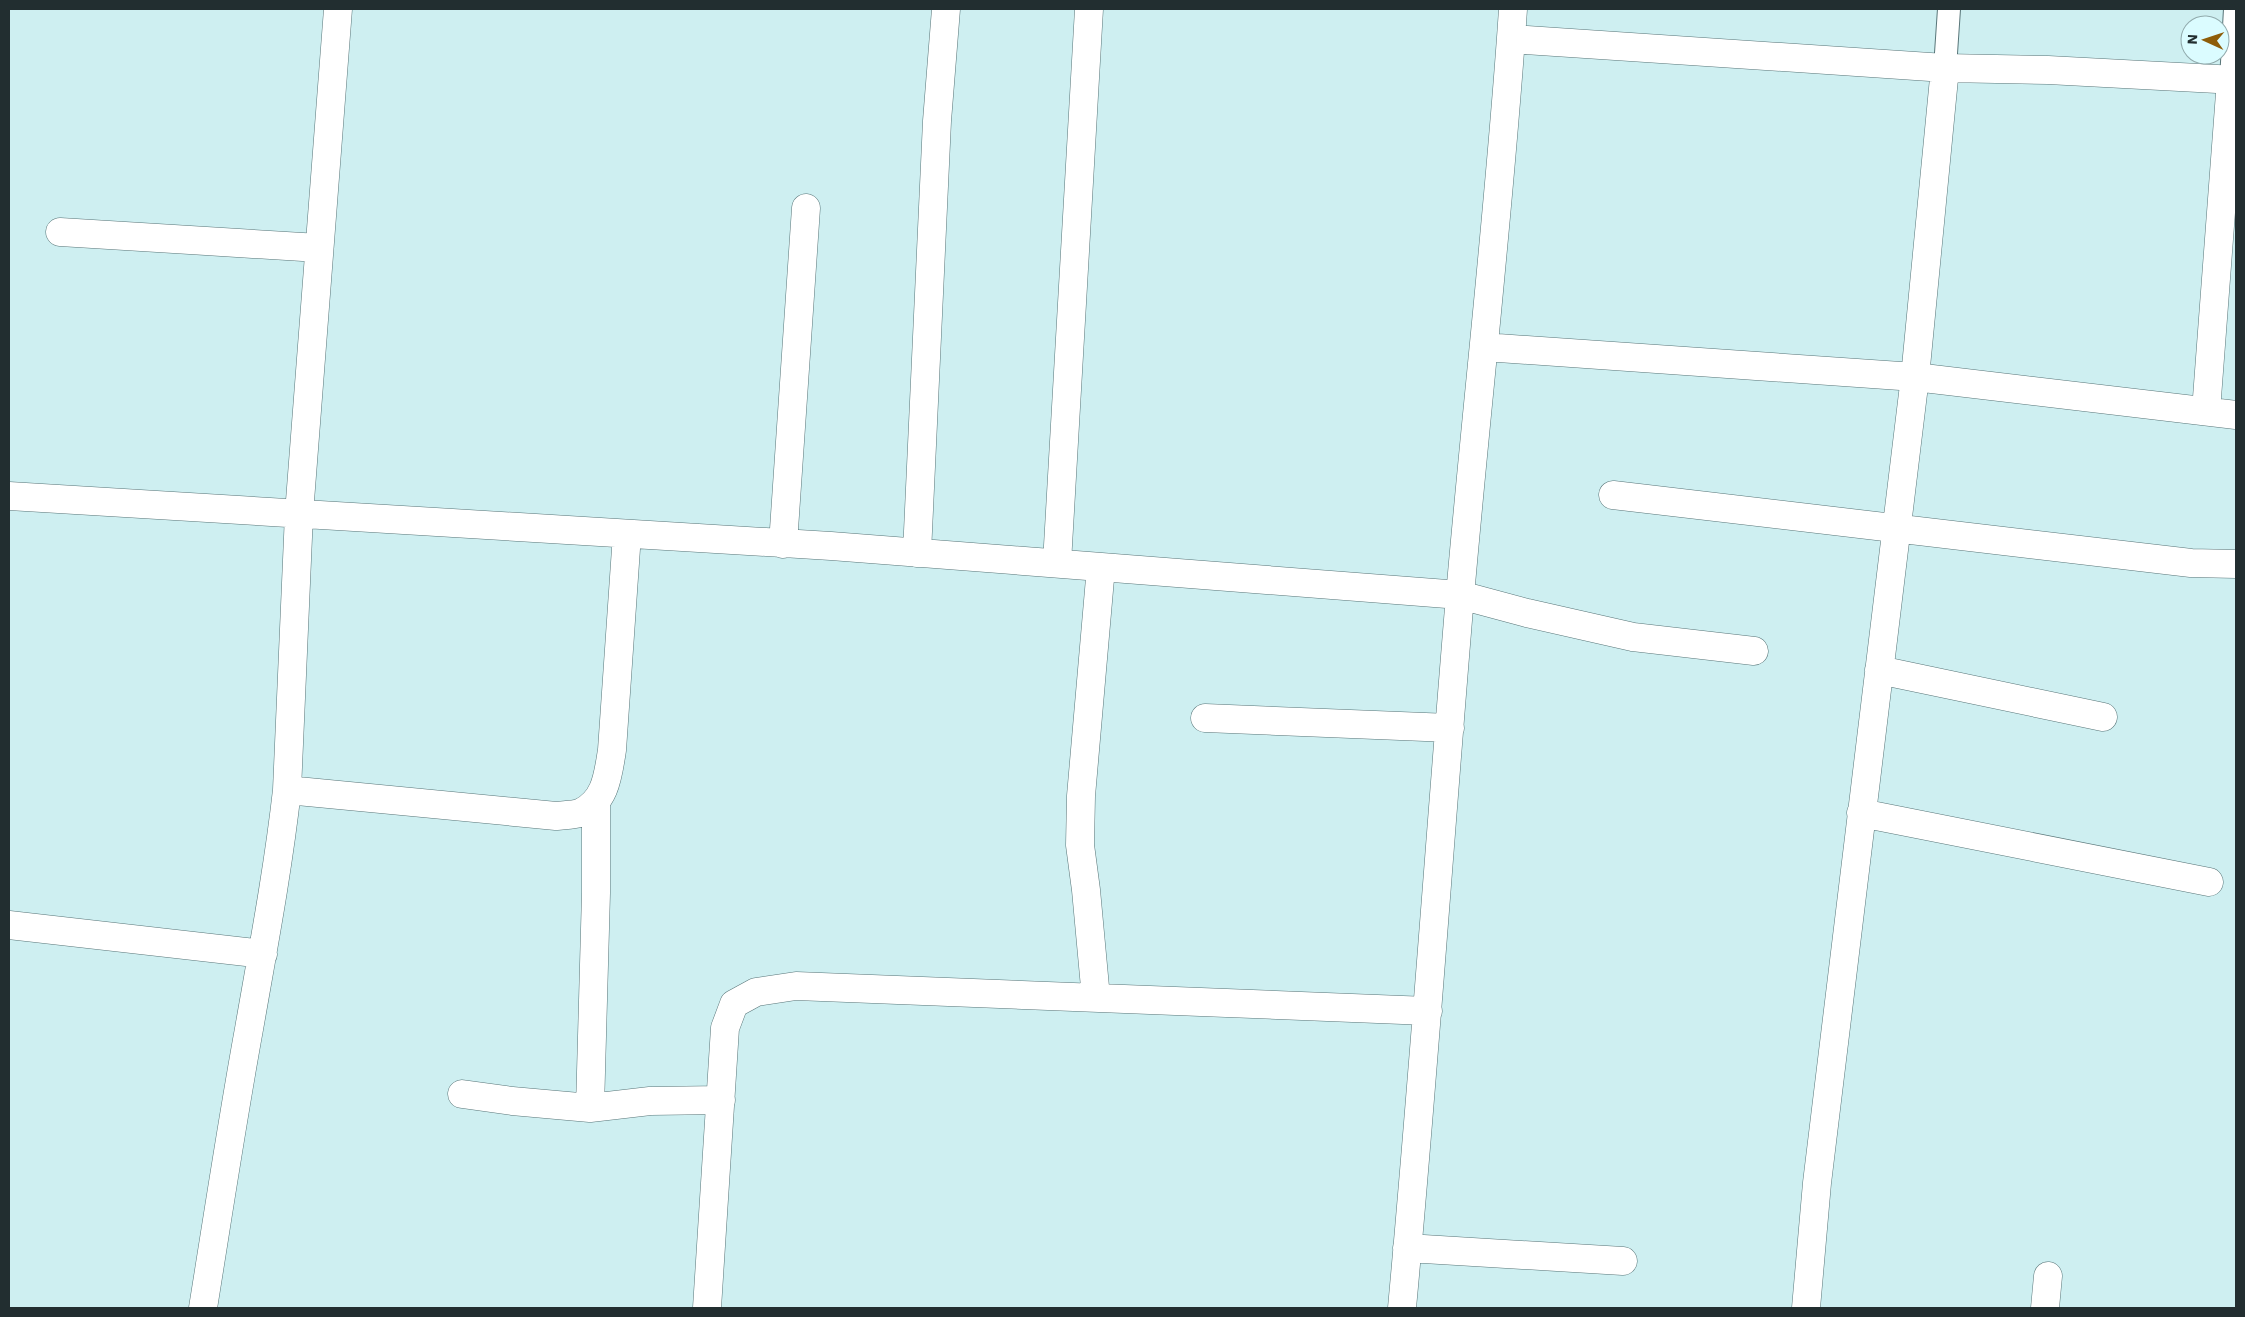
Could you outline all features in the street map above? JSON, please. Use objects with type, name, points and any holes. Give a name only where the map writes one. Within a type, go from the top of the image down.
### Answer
[{"type":"street","points":[[203,1308],[278,869],[287,790],[298,514],[338,9]]},
{"type":"street","points":[[917,553],[936,122],[946,9]]},
{"type":"street","points":[[1057,563],[1089,9]]},
{"type":"street","points":[[1402,1308],[1428,1011],[1460,595],[1484,347],[1513,9]]},
{"type":"street","points":[[1511,39],[1945,68],[2048,70],[2234,80],[2206,411]]},
{"type":"street","points":[[1806,1308],[1817,1183],[1915,377],[1945,68]]},
{"type":"street","points":[[783,544],[806,208]]},
{"type":"street","points":[[60,232],[319,248]]},
{"type":"street","points":[[1484,347],[1915,377],[2236,415]]},
{"type":"street","points":[[1613,495],[1896,530],[2191,563],[2236,564]]},
{"type":"street","points":[[9,496],[917,553],[1460,595],[1527,613],[1634,637],[1754,652]]},
{"type":"street","points":[[287,790],[556,816],[579,813],[596,802],[607,782],[612,750],[627,534]]},
{"type":"street","points":[[1096,998],[1080,845],[1081,796],[1101,567]]},
{"type":"street","points":[[1879,670],[2103,717]]},
{"type":"street","points":[[1205,718],[1450,728]]},
{"type":"street","points":[[590,1108],[596,893],[596,802]]},
{"type":"street","points":[[1861,813],[2210,882]]},
{"type":"street","points":[[9,925],[263,954]]},
{"type":"street","points":[[707,1308],[725,1028],[734,1004],[756,992],[796,986],[1428,1011]]},
{"type":"street","points":[[462,1094],[512,1101],[590,1108],[650,1101],[721,1100]]},
{"type":"street","points":[[1407,1248],[1623,1261]]},
{"type":"street","points":[[2046,1308],[2048,1276]]},
{"type":"lane","points":[[1945,68],[1949,9]]},
{"type":"lane","points":[[2234,80],[2235,9]]}]
